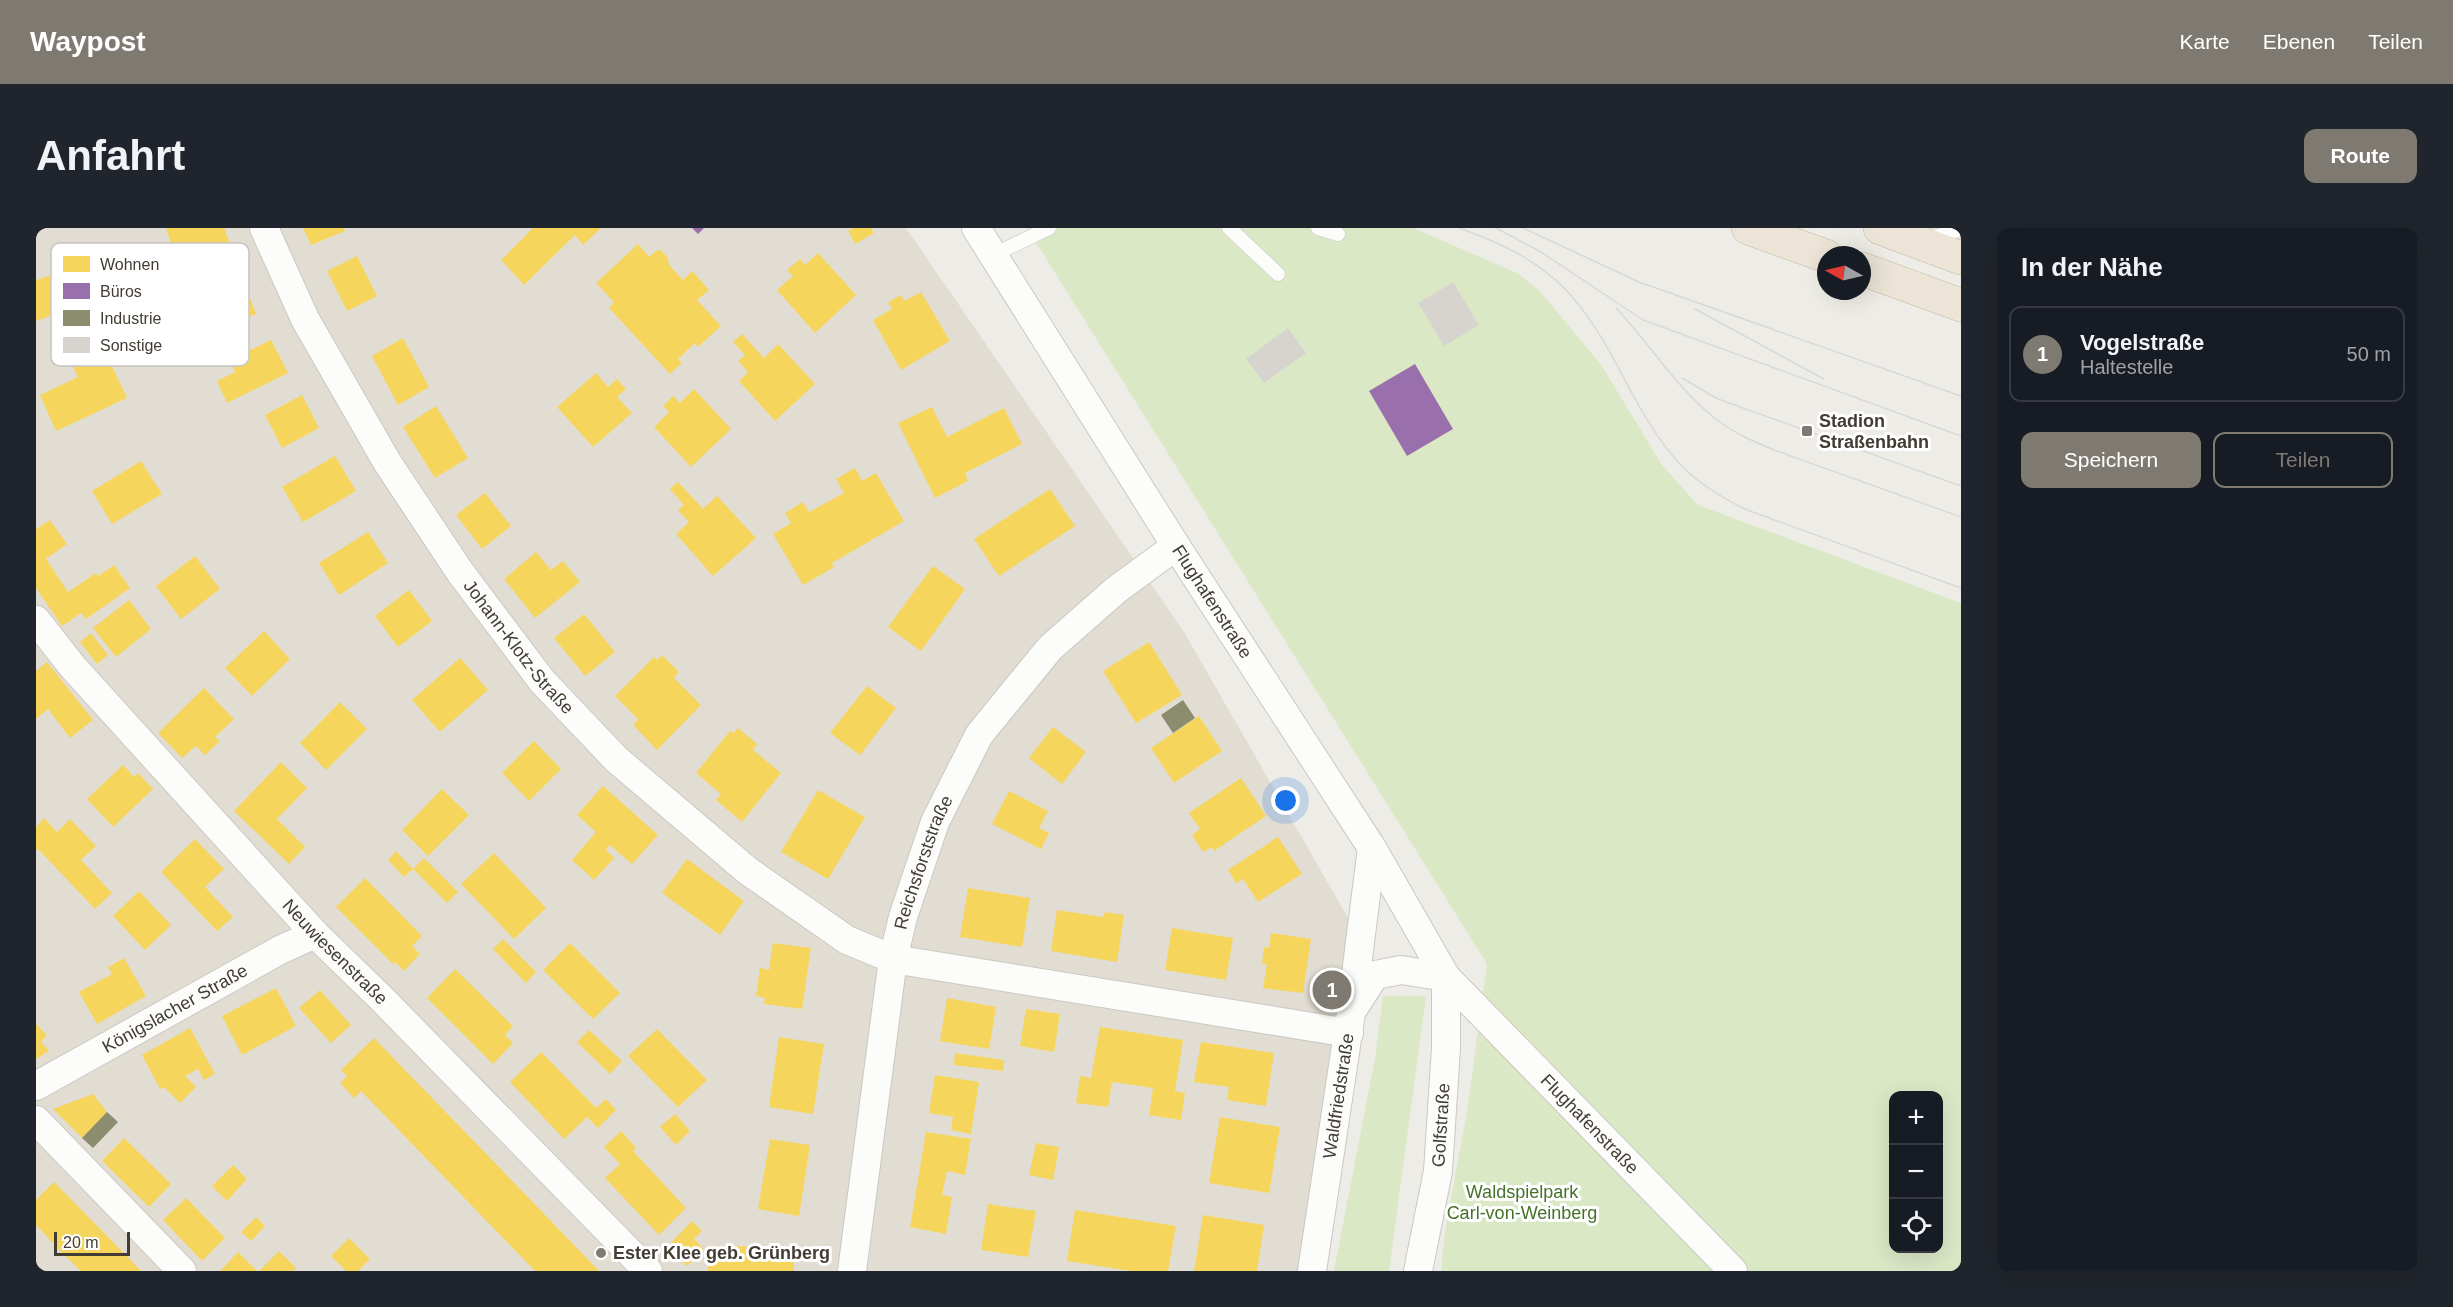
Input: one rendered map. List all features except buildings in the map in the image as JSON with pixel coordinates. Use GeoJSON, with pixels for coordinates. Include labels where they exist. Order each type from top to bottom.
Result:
{"type":"FeatureCollection","features":[{"type":"Feature","properties":{"kind":"highway"},"geometry":{"type":"LineString","coordinates":[[1748,228],[1817,253]]}},
{"type":"Feature","properties":{"kind":"highway"},"geometry":{"type":"LineString","coordinates":[[1880,228],[1961,258]]}},
{"type":"Feature","properties":{"kind":"highway"},"geometry":{"type":"LineString","coordinates":[[1871,272],[1961,304]]}},
{"type":"Feature","properties":{"kind":"street","name":"Johann-Klotz-Straße"},"geometry":{"type":"LineString","coordinates":[[264,228],[305,319],[387,462],[460,572],[542,681],[616,759],[748,871],[847,940],[893,959],[1350,1023]]}},
{"type":"Feature","properties":{"kind":"street","name":"Flughafenstraße"},"geometry":{"type":"LineString","coordinates":[[976,228],[1176,546],[1372,848],[1446,977],[1733,1271]]}},
{"type":"Feature","properties":{"kind":"street","name":"Reichsforststraße"},"geometry":{"type":"LineString","coordinates":[[852,1271],[893,959],[903,917],[935,822],[979,735],[1050,648],[1116,590],[1176,546]]}},
{"type":"Feature","properties":{"kind":"street","name":"Neuwiesenstraße"},"geometry":{"type":"LineString","coordinates":[[36,620],[72,666],[315,934],[381,998],[648,1271]]}},
{"type":"Feature","properties":{"kind":"street","name":"Waldfriedstraße"},"geometry":{"type":"LineString","coordinates":[[1312,1271],[1350,1023],[1372,848]]}},
{"type":"Feature","properties":{"kind":"street","name":"Königslacher Straße"},"geometry":{"type":"LineString","coordinates":[[36,1086],[274,953],[315,934]]}},
{"type":"Feature","properties":{"kind":"street"},"geometry":{"type":"LineString","coordinates":[[1350,1023],[1375,975],[1401,970],[1446,977]]}},
{"type":"Feature","properties":{"kind":"street","name":"Golfstraße"},"geometry":{"type":"LineString","coordinates":[[1418,1271],[1438,1171],[1446,1048],[1446,977]]}},
{"type":"Feature","properties":{"kind":"street"},"geometry":{"type":"LineString","coordinates":[[36,1120],[182,1271]]}},
{"type":"Feature","properties":{"kind":"lane"},"geometry":{"type":"LineString","coordinates":[[993,255],[1049,228]]}},
{"type":"Feature","properties":{"kind":"lane"},"geometry":{"type":"LineString","coordinates":[[1229,228],[1278,274]]}},
{"type":"Feature","properties":{"kind":"lane"},"geometry":{"type":"LineString","coordinates":[[1318,228],[1338,234]]}},
{"type":"Feature","properties":{"kind":"lane"},"geometry":{"type":"LineString","coordinates":[[1920,242],[1961,229]]}},
{"type":"Feature","properties":{"kind":"shaded area"},"geometry":{"type":"Polygon","coordinates":[[[36,228],[906,228],[1184,632],[1360,939],[1312,1271],[36,1271],[36,228]]]}},
{"type":"Feature","properties":{"kind":"green space","name":"Waldspielpark Carl-von-Weinberg"},"geometry":{"type":"Polygon","coordinates":[[[1027,228],[1413,228],[1517,273],[1540,291],[1602,366],[1662,465],[1698,505],[1961,603],[1961,1271],[1441,1271],[1445,1232],[1467,1112],[1487,964],[1027,228]]]}},
{"type":"Feature","properties":{"kind":"green space"},"geometry":{"type":"Polygon","coordinates":[[[1383,996],[1426,996],[1389,1271],[1334,1271],[1375,1058],[1383,996]]]}},
{"type":"Feature","properties":{"kind":"tram line"},"geometry":{"type":"LineString","coordinates":[[1459,228],[1488,239],[1529,260],[1565,289],[1597,330],[1663,444],[1680,464],[1703,484],[1747,510],[1961,588]]}},
{"type":"Feature","properties":{"kind":"tram line"},"geometry":{"type":"LineString","coordinates":[[1496,228],[1541,252],[1643,320],[1961,436]]}},
{"type":"Feature","properties":{"kind":"tram line"},"geometry":{"type":"LineString","coordinates":[[1523,228],[1639,282],[1961,396]]}},
{"type":"Feature","properties":{"kind":"tram line"},"geometry":{"type":"LineString","coordinates":[[1616,308],[1691,397],[1733,430],[1774,450],[1961,517]]}},
{"type":"Feature","properties":{"kind":"tram line"},"geometry":{"type":"LineString","coordinates":[[1695,309],[1824,379]]}},
{"type":"Feature","properties":{"kind":"tram line"},"geometry":{"type":"LineString","coordinates":[[1682,378],[1718,399],[1961,486]]}},
{"type":"Feature","properties":{"kind":"place","name":"Stadion Straßenbahn"},"geometry":{"type":"Point","coordinates":[1807,431]}},
{"type":"Feature","properties":{"kind":"place","name":"Vogelstraße"},"geometry":{"type":"Point","coordinates":[1332,990]}},
{"type":"Feature","properties":{"kind":"place","name":"Ester Klee geb. Grünberg"},"geometry":{"type":"Point","coordinates":[601,1253]}}]}
